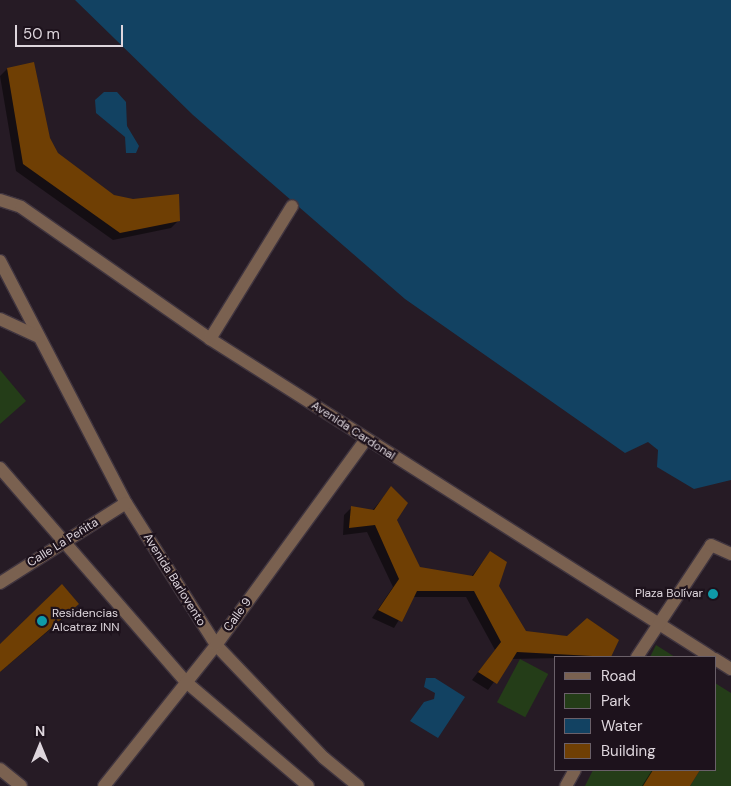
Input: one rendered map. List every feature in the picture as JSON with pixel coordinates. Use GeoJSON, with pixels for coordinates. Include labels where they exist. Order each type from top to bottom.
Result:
{"type":"FeatureCollection","features":[{"type":"Feature","properties":{"kind":"street","name":"Avenida Cardonal"},"geometry":{"type":"LineString","coordinates":[[0,200],[21,207],[210,339],[709,656]]}},
{"type":"Feature","properties":{"kind":"street"},"geometry":{"type":"LineString","coordinates":[[210,339],[292,206]]}},
{"type":"Feature","properties":{"kind":"street","name":"Avenida Barlovento"},"geometry":{"type":"LineString","coordinates":[[0,261],[126,503],[216,645],[324,758],[358,786]]}},
{"type":"Feature","properties":{"kind":"street"},"geometry":{"type":"LineString","coordinates":[[0,319],[40,337]]}},
{"type":"Feature","properties":{"kind":"street","name":"Calle 9"},"geometry":{"type":"LineString","coordinates":[[104,786],[216,645],[366,439]]}},
{"type":"Feature","properties":{"kind":"street"},"geometry":{"type":"LineString","coordinates":[[0,468],[66,540],[186,682],[308,786]]}},
{"type":"Feature","properties":{"kind":"street","name":"Calle La Peñita"},"geometry":{"type":"LineString","coordinates":[[0,583],[126,503]]}},
{"type":"Feature","properties":{"kind":"street"},"geometry":{"type":"LineString","coordinates":[[637,656],[655,623],[711,545],[731,554]]}},
{"type":"Feature","properties":{"kind":"street"},"geometry":{"type":"LineString","coordinates":[[716,660],[731,669]]}},
{"type":"Feature","properties":{"kind":"street"},"geometry":{"type":"LineString","coordinates":[[0,769],[21,786]]}},
{"type":"Feature","properties":{"kind":"street"},"geometry":{"type":"LineString","coordinates":[[566,786],[574,771]]}},
{"type":"Feature","properties":{"kind":"green space"},"geometry":{"type":"Polygon","coordinates":[[[0,370],[26,401],[0,424],[0,370]]]}},
{"type":"Feature","properties":{"kind":"green space"},"geometry":{"type":"Polygon","coordinates":[[[656,645],[673,656],[650,656],[656,645]]]}},
{"type":"Feature","properties":{"kind":"green space"},"geometry":{"type":"Polygon","coordinates":[[[520,659],[548,674],[525,717],[497,702],[520,659]]]}},
{"type":"Feature","properties":{"kind":"green space"},"geometry":{"type":"Polygon","coordinates":[[[716,684],[731,693],[731,786],[690,786],[699,771],[716,771],[716,684]]]}},
{"type":"Feature","properties":{"kind":"green space"},"geometry":{"type":"Polygon","coordinates":[[[592,771],[652,771],[643,786],[585,786],[592,771]]]}},
{"type":"Feature","properties":{"kind":"water"},"geometry":{"type":"Polygon","coordinates":[[[75,0],[731,0],[731,480],[694,489],[657,467],[658,450],[648,442],[625,453],[405,299],[193,115],[75,0]]]}},
{"type":"Feature","properties":{"kind":"water"},"geometry":{"type":"Polygon","coordinates":[[[104,92],[117,92],[126,102],[127,126],[139,146],[136,153],[126,153],[125,137],[96,113],[95,100],[104,92]]]}},
{"type":"Feature","properties":{"kind":"water"},"geometry":{"type":"Polygon","coordinates":[[[426,678],[435,678],[465,697],[438,738],[410,721],[424,702],[434,699],[435,693],[424,687],[426,678]]]}},
{"type":"Feature","properties":{"kind":"building"},"geometry":{"type":"Polygon","coordinates":[[[34,62],[50,138],[58,153],[114,195],[133,199],[179,194],[180,221],[120,233],[23,164],[7,68],[34,62]]]}},
{"type":"Feature","properties":{"kind":"building"},"geometry":{"type":"Polygon","coordinates":[[[391,486],[408,503],[397,520],[420,567],[473,576],[490,551],[507,562],[499,586],[526,631],[567,636],[587,618],[619,640],[611,656],[517,652],[497,684],[478,672],[501,642],[474,591],[417,591],[402,622],[378,610],[399,579],[375,525],[349,528],[351,506],[374,510],[391,486]]]}},
{"type":"Feature","properties":{"kind":"building","name":"Residencias Alcatraz INN"},"geometry":{"type":"Polygon","coordinates":[[[62,584],[79,604],[0,672],[0,644],[62,584]]]}},
{"type":"Feature","properties":{"kind":"building"},"geometry":{"type":"Polygon","coordinates":[[[652,771],[699,771],[690,786],[643,786],[652,771]]]}},
{"type":"Feature","properties":{"kind":"place","name":"Plaza Bolívar"},"geometry":{"type":"Point","coordinates":[713,594]}},
{"type":"Feature","properties":{"kind":"place","name":"Residencias Alcatraz INN"},"geometry":{"type":"Point","coordinates":[42,621]}}]}
